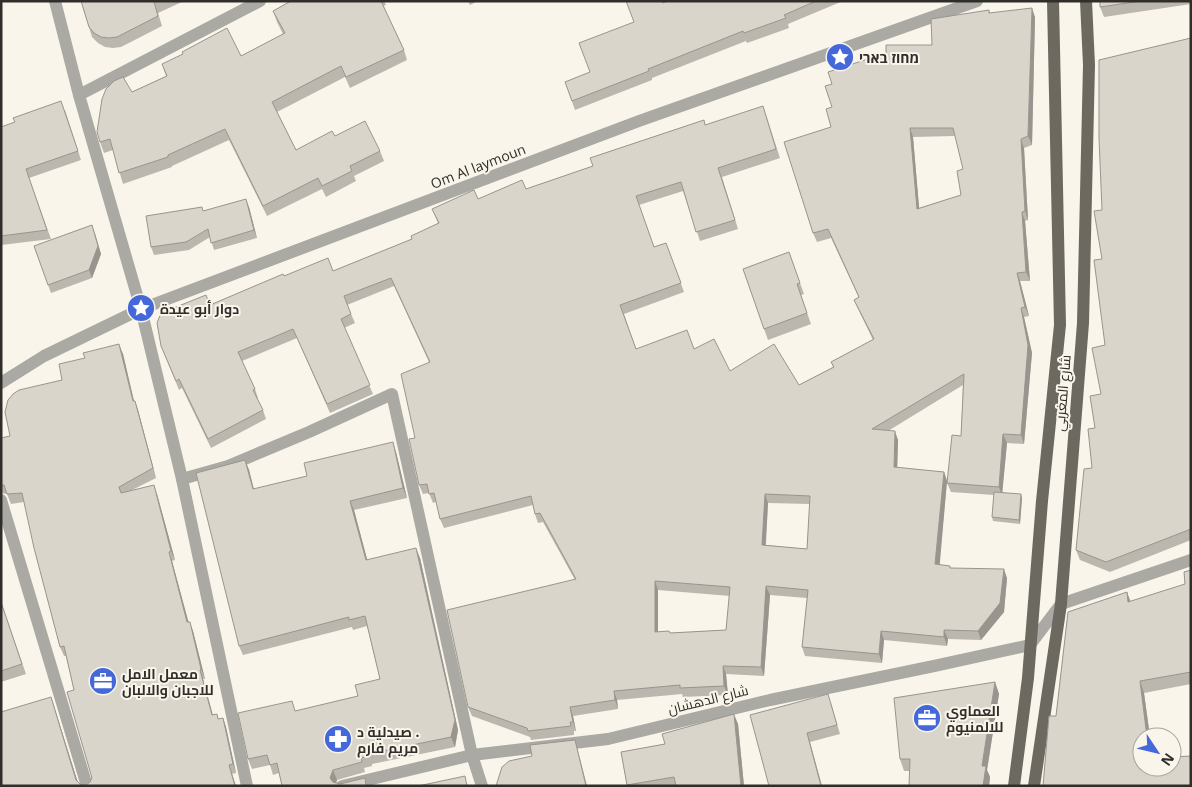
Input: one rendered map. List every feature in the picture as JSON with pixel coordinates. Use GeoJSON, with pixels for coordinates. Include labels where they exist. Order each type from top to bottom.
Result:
{"type":"FeatureCollection","features":[{"type":"Feature","properties":{"kind":"main road","name":"شارع المغربي"},"geometry":{"type":"LineString","coordinates":[[1014,786],[1028,678],[1042,501],[1060,325],[1053,1]]}},
{"type":"Feature","properties":{"kind":"main road","name":"شارع المغربي"},"geometry":{"type":"LineString","coordinates":[[1034,786],[1061,604],[1083,324],[1094,64],[1086,1]]}},
{"type":"Feature","properties":{"kind":"street"},"geometry":{"type":"LineString","coordinates":[[55,1],[79,95],[141,309],[182,479],[248,786]]}},
{"type":"Feature","properties":{"kind":"street"},"geometry":{"type":"LineString","coordinates":[[79,95],[260,1]]}},
{"type":"Feature","properties":{"kind":"street","name":"Om Al laymoun"},"geometry":{"type":"LineString","coordinates":[[1,383],[44,356],[141,309],[639,121],[977,1]]}},
{"type":"Feature","properties":{"kind":"street"},"geometry":{"type":"LineString","coordinates":[[182,479],[228,466],[392,394],[472,755],[482,786]]}},
{"type":"Feature","properties":{"kind":"street"},"geometry":{"type":"LineString","coordinates":[[1,500],[87,786]]}},
{"type":"Feature","properties":{"kind":"street"},"geometry":{"type":"LineString","coordinates":[[1030,644],[1061,604],[1191,560]]}},
{"type":"Feature","properties":{"kind":"street","name":"شارع الدهشان"},"geometry":{"type":"LineString","coordinates":[[342,786],[472,755],[608,739],[770,700],[1030,644]]}},
{"type":"Feature","properties":{"kind":"building"},"geometry":{"type":"Polygon","coordinates":[[[81,1],[156,1],[154,2],[158,16],[117,37],[101,37],[89,27],[81,1]]]}},
{"type":"Feature","properties":{"kind":"building"},"geometry":{"type":"Polygon","coordinates":[[[291,1],[381,1],[404,50],[346,77],[341,66],[272,102],[296,150],[332,131],[335,136],[365,121],[380,151],[350,166],[352,171],[322,186],[318,178],[263,206],[225,129],[168,155],[168,157],[119,173],[110,139],[100,142],[97,132],[102,99],[106,89],[114,81],[123,77],[132,92],[167,76],[162,64],[227,28],[241,56],[285,33],[273,11],[291,1]]]}},
{"type":"Feature","properties":{"kind":"building"},"geometry":{"type":"Polygon","coordinates":[[[626,1],[662,1],[663,3],[667,1],[816,1],[784,15],[786,18],[744,33],[743,31],[572,101],[565,82],[590,72],[579,43],[634,22],[626,1]]]}},
{"type":"Feature","properties":{"kind":"building"},"geometry":{"type":"Polygon","coordinates":[[[1100,1],[1141,1],[1100,7],[1100,1]]]}},
{"type":"Feature","properties":{"kind":"building"},"geometry":{"type":"Polygon","coordinates":[[[1032,8],[1028,136],[1021,139],[1025,211],[1022,212],[1026,272],[1017,273],[1025,307],[1021,308],[1028,345],[1021,435],[1003,434],[999,487],[947,483],[952,435],[961,436],[964,374],[872,429],[895,431],[894,467],[944,472],[935,564],[950,566],[950,568],[1004,569],[1000,603],[978,631],[944,630],[944,637],[881,631],[879,654],[802,647],[808,590],[766,586],[761,667],[723,666],[724,686],[680,688],[680,685],[614,691],[615,700],[570,707],[573,722],[570,722],[571,726],[528,731],[527,728],[468,707],[447,610],[576,579],[540,513],[535,514],[531,496],[440,519],[434,493],[429,494],[427,484],[419,485],[409,439],[415,438],[401,374],[430,362],[391,278],[344,296],[351,314],[341,319],[370,385],[327,404],[293,329],[238,352],[263,410],[208,439],[179,379],[176,381],[161,346],[157,323],[161,313],[206,295],[210,305],[283,274],[284,276],[328,258],[333,271],[412,239],[411,236],[439,223],[432,209],[474,190],[478,199],[522,180],[526,189],[593,166],[590,158],[704,120],[705,125],[763,106],[776,149],[718,168],[735,220],[696,232],[681,182],[636,196],[654,247],[666,243],[681,283],[620,305],[636,349],[687,330],[694,349],[714,339],[730,371],[774,344],[799,385],[834,367],[831,362],[874,339],[854,300],[859,297],[828,229],[813,233],[784,142],[831,127],[826,109],[832,107],[825,86],[832,84],[828,72],[886,53],[886,45],[932,45],[931,19],[989,10],[989,13],[1032,8]],[[910,128],[917,209],[961,195],[957,171],[963,169],[953,128],[910,128]],[[765,494],[762,545],[807,549],[810,496],[765,494]],[[655,581],[655,632],[726,630],[730,587],[655,581]]]}},
{"type":"Feature","properties":{"kind":"building"},"geometry":{"type":"Polygon","coordinates":[[[1191,38],[1191,529],[1106,562],[1076,550],[1084,469],[1092,468],[1088,429],[1095,428],[1090,396],[1101,394],[1092,348],[1105,345],[1094,260],[1102,259],[1094,211],[1102,210],[1099,138],[1099,60],[1191,38]]]}},
{"type":"Feature","properties":{"kind":"building"},"geometry":{"type":"Polygon","coordinates":[[[61,101],[78,151],[26,169],[47,230],[1,236],[1,127],[15,122],[13,118],[61,101]]]}},
{"type":"Feature","properties":{"kind":"building"},"geometry":{"type":"Polygon","coordinates":[[[246,199],[254,230],[211,243],[208,229],[186,242],[151,247],[146,216],[202,207],[203,211],[246,199]]]}},
{"type":"Feature","properties":{"kind":"building"},"geometry":{"type":"Polygon","coordinates":[[[92,225],[98,246],[89,270],[48,285],[34,246],[92,225]]]}},
{"type":"Feature","properties":{"kind":"building"},"geometry":{"type":"Polygon","coordinates":[[[789,252],[800,283],[797,284],[807,313],[764,329],[743,269],[789,252]]]}},
{"type":"Feature","properties":{"kind":"building"},"geometry":{"type":"Polygon","coordinates":[[[119,344],[133,401],[135,401],[153,468],[119,487],[121,493],[154,485],[171,551],[169,552],[187,622],[190,622],[212,715],[217,714],[218,719],[223,718],[233,764],[229,765],[235,786],[1,786],[1,712],[51,697],[76,780],[81,785],[86,785],[92,778],[67,692],[74,690],[64,646],[60,647],[34,548],[22,493],[7,494],[4,485],[1,485],[1,438],[10,436],[5,412],[8,400],[19,390],[62,380],[59,364],[85,358],[83,353],[119,344]]]}},
{"type":"Feature","properties":{"kind":"building"},"geometry":{"type":"Polygon","coordinates":[[[393,442],[403,488],[350,501],[366,560],[416,548],[455,720],[451,737],[368,754],[369,756],[361,758],[362,762],[333,770],[330,778],[333,782],[340,784],[365,778],[366,786],[282,786],[277,763],[270,765],[267,755],[248,759],[238,713],[292,701],[295,711],[358,696],[355,685],[380,679],[365,616],[349,620],[349,617],[239,646],[196,473],[245,460],[253,489],[307,476],[304,463],[393,442]]]}},
{"type":"Feature","properties":{"kind":"building"},"geometry":{"type":"Polygon","coordinates":[[[994,492],[1021,494],[1019,520],[992,517],[994,492]]]}},
{"type":"Feature","properties":{"kind":"building"},"geometry":{"type":"Polygon","coordinates":[[[1191,570],[1191,672],[1140,681],[1146,727],[1132,727],[1132,777],[1182,777],[1182,756],[1191,756],[1191,786],[1043,786],[1049,716],[1056,716],[1068,612],[1127,592],[1128,602],[1185,584],[1184,572],[1191,570]]]}},
{"type":"Feature","properties":{"kind":"building"},"geometry":{"type":"Polygon","coordinates":[[[1,602],[22,664],[1,671],[1,602]]]}},
{"type":"Feature","properties":{"kind":"building"},"geometry":{"type":"Polygon","coordinates":[[[995,682],[982,766],[986,766],[983,786],[909,786],[910,759],[900,759],[894,698],[995,682]]]}},
{"type":"Feature","properties":{"kind":"building"},"geometry":{"type":"Polygon","coordinates":[[[828,694],[837,725],[807,733],[821,786],[769,786],[750,715],[828,694]]]}},
{"type":"Feature","properties":{"kind":"building"},"geometry":{"type":"Polygon","coordinates":[[[734,714],[741,786],[676,786],[674,777],[627,785],[621,752],[665,744],[662,734],[734,714]]]}},
{"type":"Feature","properties":{"kind":"building"},"geometry":{"type":"Polygon","coordinates":[[[575,740],[586,786],[496,786],[502,767],[509,761],[532,756],[530,745],[575,740]]]}},
{"type":"Feature","properties":{"kind":"building"},"geometry":{"type":"Polygon","coordinates":[[[465,776],[467,786],[418,786],[465,776]]]}},
{"type":"Feature","properties":{"kind":"place","name":"מחוז בארי"},"geometry":{"type":"Point","coordinates":[840,57]}},
{"type":"Feature","properties":{"kind":"place","name":"دوار أبو عيدة"},"geometry":{"type":"Point","coordinates":[141,308]}},
{"type":"Feature","properties":{"kind":"place","name":"معمل الامل للاجبان والالبان"},"geometry":{"type":"Point","coordinates":[103,681]}},
{"type":"Feature","properties":{"kind":"place","name":"العماوي للالمنيوم"},"geometry":{"type":"Point","coordinates":[927,718]}},
{"type":"Feature","properties":{"kind":"place","name":"صيدلية د . مريم فارم"},"geometry":{"type":"Point","coordinates":[338,739]}}]}
